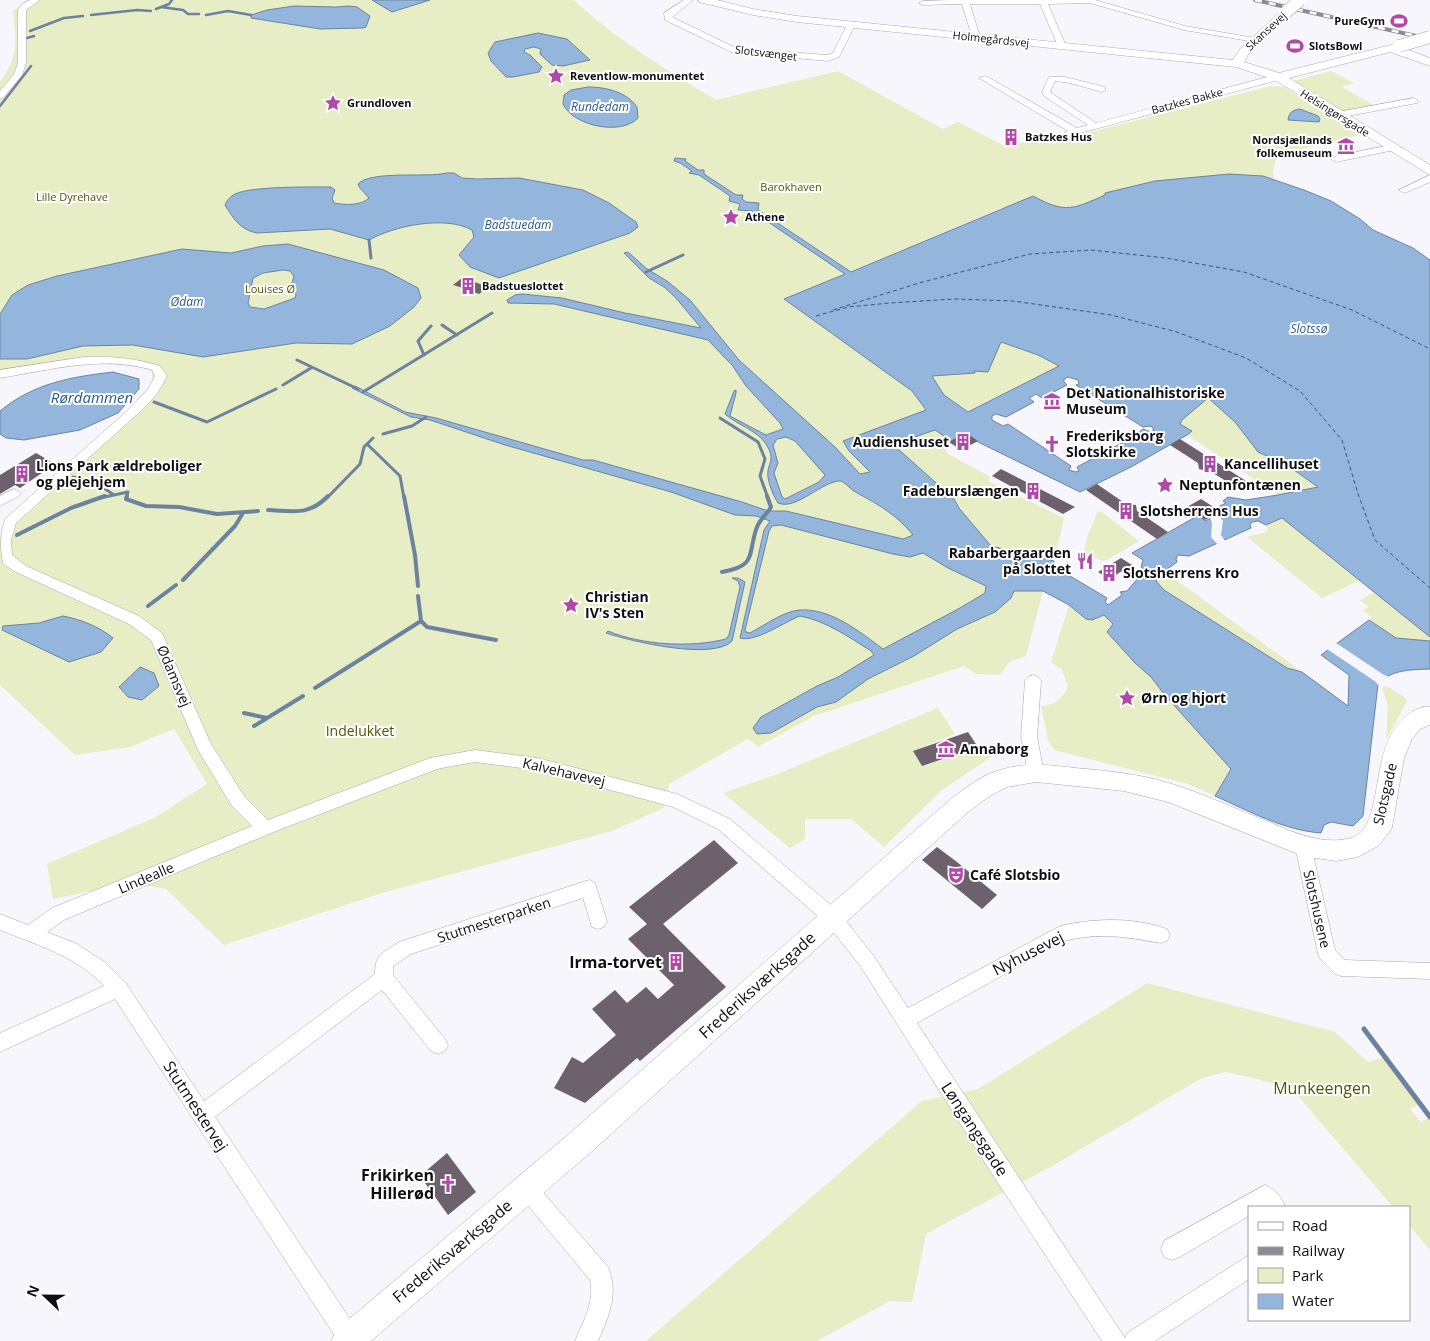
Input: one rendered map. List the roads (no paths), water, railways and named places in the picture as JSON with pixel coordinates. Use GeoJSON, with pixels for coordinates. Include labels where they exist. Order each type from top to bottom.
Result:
{"type":"FeatureCollection","features":[{"type":"Feature","properties":{"kind":"street"},"geometry":{"type":"LineString","coordinates":[[0,96],[18,75],[22,63],[22,10],[25,6],[36,0]]}},
{"type":"Feature","properties":{"kind":"street","name":"Slotsvænget"},"geometry":{"type":"LineString","coordinates":[[689,0],[668,14],[668,18],[734,50],[818,59],[832,57],[836,55],[851,24]]}},
{"type":"Feature","properties":{"kind":"street","name":"Holmegårdsvej"},"geometry":{"type":"LineString","coordinates":[[703,0],[772,16],[1237,64],[1279,77]]}},
{"type":"Feature","properties":{"kind":"street","name":"Skansevej"},"geometry":{"type":"LineString","coordinates":[[1237,64],[1244,51],[1300,0]]}},
{"type":"Feature","properties":{"kind":"street"},"geometry":{"type":"LineString","coordinates":[[923,3],[1090,1],[1184,28],[1255,40]]}},
{"type":"Feature","properties":{"kind":"street"},"geometry":{"type":"LineString","coordinates":[[965,2],[976,37]]}},
{"type":"Feature","properties":{"kind":"street"},"geometry":{"type":"LineString","coordinates":[[1043,2],[1062,46]]}},
{"type":"Feature","properties":{"kind":"street"},"geometry":{"type":"LineString","coordinates":[[1279,77],[1430,38]]}},
{"type":"Feature","properties":{"kind":"street"},"geometry":{"type":"LineString","coordinates":[[1395,47],[1430,62]]}},
{"type":"Feature","properties":{"kind":"street","name":"Helsingørsgade"},"geometry":{"type":"LineString","coordinates":[[1279,77],[1391,148],[1427,167]]}},
{"type":"Feature","properties":{"kind":"street","name":"Batzkes Bakke"},"geometry":{"type":"LineString","coordinates":[[983,78],[1072,132],[1279,77]]}},
{"type":"Feature","properties":{"kind":"street"},"geometry":{"type":"LineString","coordinates":[[1095,126],[1048,96],[1046,92],[1052,79],[1060,78],[1074,80],[1102,89]]}},
{"type":"Feature","properties":{"kind":"street"},"geometry":{"type":"LineString","coordinates":[[1338,115],[1414,101]]}},
{"type":"Feature","properties":{"kind":"street","name":"Helsingørsgade"},"geometry":{"type":"LineString","coordinates":[[1336,159],[1391,148]]}},
{"type":"Feature","properties":{"kind":"street"},"geometry":{"type":"LineString","coordinates":[[1404,190],[1430,178]]}},
{"type":"Feature","properties":{"kind":"street","name":"Ødamsvej"},"geometry":{"type":"LineString","coordinates":[[0,374],[92,361],[114,361],[134,362],[156,368],[161,376],[158,385],[151,394],[108,437],[21,510],[1,532],[4,550],[8,559],[21,569],[134,620],[157,637],[204,746],[238,800],[265,828]]}},
{"type":"Feature","properties":{"kind":"street"},"geometry":{"type":"LineString","coordinates":[[0,502],[14,493]]}},
{"type":"Feature","properties":{"kind":"street"},"geometry":{"type":"LineString","coordinates":[[1033,681],[1030,737],[1036,773]]}},
{"type":"Feature","properties":{"kind":"street","name":"Slotsgade"},"geometry":{"type":"LineString","coordinates":[[1218,811],[1303,846],[1336,851],[1358,846],[1370,839],[1380,827],[1393,758],[1402,735],[1412,723],[1427,716]]}},
{"type":"Feature","properties":{"kind":"street","name":"Kalvehavevej"},"geometry":{"type":"LineString","coordinates":[[265,828],[436,763],[475,756],[537,764],[677,801],[702,812],[724,824],[834,918]]}},
{"type":"Feature","properties":{"kind":"street","name":"Frederiksværksgade"},"geometry":{"type":"LineString","coordinates":[[349,1340],[450,1251],[527,1188],[960,805],[982,789],[1003,778],[1036,773],[1124,782],[1171,793],[1218,811]]}},
{"type":"Feature","properties":{"kind":"street","name":"Lindealle"},"geometry":{"type":"LineString","coordinates":[[30,934],[58,914],[265,828]]}},
{"type":"Feature","properties":{"kind":"street","name":"Slotshusene"},"geometry":{"type":"LineString","coordinates":[[1303,846],[1327,954],[1341,968],[1430,971]]}},
{"type":"Feature","properties":{"kind":"street","name":"Stutmesterparken"},"geometry":{"type":"LineString","coordinates":[[384,978],[384,962],[405,948],[589,888],[598,921]]}},
{"type":"Feature","properties":{"kind":"street","name":"Løngangsgade"},"geometry":{"type":"LineString","coordinates":[[834,918],[867,961],[1003,1173],[1115,1341]]}},
{"type":"Feature","properties":{"kind":"street","name":"Stutmestervej"},"geometry":{"type":"LineString","coordinates":[[0,922],[71,950],[100,969],[118,988],[349,1340]]}},
{"type":"Feature","properties":{"kind":"street","name":"Nyhusevej"},"geometry":{"type":"LineString","coordinates":[[905,1020],[1060,934],[1086,928],[1112,927],[1161,935]]}},
{"type":"Feature","properties":{"kind":"street"},"geometry":{"type":"LineString","coordinates":[[202,1115],[384,978],[438,1045]]}},
{"type":"Feature","properties":{"kind":"street"},"geometry":{"type":"LineString","coordinates":[[0,1043],[118,988]]}},
{"type":"Feature","properties":{"kind":"street"},"geometry":{"type":"LineString","coordinates":[[527,1188],[600,1275],[604,1288],[604,1301],[586,1341]]}},
{"type":"Feature","properties":{"kind":"street"},"geometry":{"type":"LineString","coordinates":[[1172,1249],[1265,1195],[1274,1206]]}},
{"type":"Feature","properties":{"kind":"street"},"geometry":{"type":"LineString","coordinates":[[1135,1341],[1248,1267]]}},
{"type":"Feature","properties":{"kind":"water"},"geometry":{"type":"Polygon","coordinates":[[[372,0],[430,0],[392,12],[372,0]]]}},
{"type":"Feature","properties":{"kind":"water"},"geometry":{"type":"Polygon","coordinates":[[[294,6],[357,7],[370,16],[366,27],[363,28],[320,29],[251,18],[251,15],[267,10],[294,6]]]}},
{"type":"Feature","properties":{"kind":"water"},"geometry":{"type":"Polygon","coordinates":[[[538,33],[567,39],[590,60],[563,66],[552,65],[540,54],[541,49],[534,47],[525,49],[524,52],[530,55],[542,67],[539,72],[513,77],[506,77],[491,61],[488,53],[495,42],[538,33]]]}},
{"type":"Feature","properties":{"kind":"water","name":"Rundedam"},"geometry":{"type":"Polygon","coordinates":[[[588,87],[609,89],[622,94],[637,107],[638,118],[621,126],[609,127],[587,123],[577,118],[568,112],[563,104],[564,95],[571,90],[588,87]]]}},
{"type":"Feature","properties":{"kind":"water"},"geometry":{"type":"Polygon","coordinates":[[[1300,109],[1318,116],[1319,122],[1288,120],[1292,112],[1300,109]]]}},
{"type":"Feature","properties":{"kind":"water","name":"Slotssø"},"geometry":{"type":"Polygon","coordinates":[[[675,158],[686,159],[685,161],[698,170],[704,170],[704,174],[736,195],[743,195],[742,199],[746,202],[759,203],[758,210],[851,272],[1033,196],[1044,202],[1069,207],[1085,204],[1105,195],[1105,193],[1155,181],[1229,174],[1263,176],[1331,201],[1360,219],[1373,230],[1413,248],[1430,260],[1430,637],[1282,518],[1266,525],[1258,521],[1252,522],[1251,528],[1189,556],[1178,555],[1177,562],[1158,576],[1156,581],[1164,590],[1287,668],[1302,672],[1348,706],[1349,675],[1321,655],[1369,620],[1396,638],[1430,641],[1430,669],[1409,670],[1389,675],[1378,684],[1363,816],[1353,826],[1331,822],[1324,825],[1321,833],[1280,824],[1215,796],[1231,769],[1151,677],[1135,663],[1107,632],[1113,624],[1104,615],[1092,620],[1086,619],[1069,605],[1043,591],[1014,591],[1011,598],[995,612],[957,629],[914,656],[868,679],[836,702],[817,707],[771,733],[757,734],[753,728],[761,717],[817,686],[838,677],[874,655],[871,651],[837,630],[810,618],[800,616],[762,635],[746,639],[740,638],[764,530],[770,521],[756,516],[735,515],[671,492],[505,445],[430,420],[411,417],[352,388],[355,386],[405,412],[436,418],[583,460],[593,460],[768,511],[786,511],[903,539],[913,535],[887,511],[855,492],[841,481],[826,485],[793,503],[778,503],[769,480],[768,473],[771,454],[766,444],[752,431],[725,414],[734,391],[736,390],[736,393],[730,416],[766,435],[783,429],[780,423],[746,386],[732,365],[708,340],[554,304],[508,303],[507,300],[515,295],[522,294],[562,298],[701,328],[675,297],[664,287],[649,278],[624,253],[628,252],[647,269],[667,281],[690,300],[739,360],[835,447],[860,474],[870,472],[849,451],[843,441],[926,410],[912,391],[784,299],[845,274],[752,211],[738,210],[740,204],[729,201],[730,196],[699,175],[689,173],[692,171],[674,161],[675,158]],[[1001,342],[988,372],[974,371],[975,373],[932,376],[944,395],[968,412],[1059,366],[1038,355],[1001,342]],[[1068,377],[1064,379],[1067,385],[1042,398],[1036,394],[1029,398],[1034,402],[1006,417],[996,414],[992,416],[992,420],[1003,426],[1008,424],[1071,466],[1069,470],[1076,472],[1079,471],[1077,467],[1133,437],[1143,429],[1151,432],[1154,430],[1151,426],[1143,427],[1076,385],[1079,384],[1078,380],[1068,377]],[[1208,398],[1182,420],[1180,424],[1192,431],[1131,467],[1080,492],[978,442],[966,433],[951,441],[935,430],[900,442],[897,448],[954,499],[959,508],[991,546],[1054,561],[1053,571],[1064,576],[1065,573],[1107,598],[1105,602],[1108,605],[1122,595],[1120,592],[1127,591],[1145,570],[1141,567],[1143,560],[1132,553],[1199,515],[1205,521],[1221,513],[1223,510],[1218,507],[1226,503],[1223,501],[1228,497],[1246,500],[1318,487],[1287,465],[1258,452],[1235,422],[1208,398]],[[786,437],[777,439],[773,445],[778,463],[774,473],[782,497],[785,499],[819,482],[825,475],[795,441],[786,437]],[[781,525],[772,526],[769,531],[746,632],[750,633],[794,611],[812,610],[844,622],[883,649],[985,593],[986,586],[948,568],[923,553],[910,557],[893,554],[781,525]]]}},
{"type":"Feature","properties":{"kind":"water","name":"Badstuedam"},"geometry":{"type":"Polygon","coordinates":[[[454,173],[462,178],[519,178],[583,190],[609,203],[636,222],[638,227],[630,233],[499,278],[470,267],[459,255],[474,237],[472,230],[461,226],[448,223],[420,224],[392,230],[369,240],[330,229],[257,233],[246,229],[234,219],[225,205],[232,196],[243,191],[296,187],[331,187],[335,190],[332,198],[334,203],[357,204],[369,198],[358,184],[365,180],[375,177],[454,173]]]}},
{"type":"Feature","properties":{"kind":"water","name":"Ødam"},"geometry":{"type":"Polygon","coordinates":[[[288,244],[384,270],[418,288],[421,298],[414,307],[390,326],[352,344],[296,343],[203,357],[133,345],[83,346],[27,359],[0,359],[0,314],[12,295],[28,285],[57,276],[182,249],[231,253],[263,246],[288,244]],[[283,270],[263,273],[253,278],[248,303],[250,307],[264,309],[295,298],[296,295],[291,286],[294,276],[290,271],[283,270]]]}},
{"type":"Feature","properties":{"kind":"water","name":"Rørdammen"},"geometry":{"type":"Polygon","coordinates":[[[113,372],[139,379],[139,389],[118,413],[80,430],[24,440],[6,438],[0,434],[0,411],[13,401],[54,383],[82,376],[113,372]]]}},
{"type":"Feature","properties":{"kind":"water"},"geometry":{"type":"Polygon","coordinates":[[[732,578],[738,578],[745,582],[732,641],[722,647],[690,649],[671,647],[606,633],[608,631],[621,636],[666,644],[697,644],[726,639],[729,635],[740,587],[738,581],[732,578]]]}},
{"type":"Feature","properties":{"kind":"water"},"geometry":{"type":"Polygon","coordinates":[[[63,616],[90,624],[113,638],[101,652],[69,662],[2,630],[3,626],[39,623],[63,616]]]}},
{"type":"Feature","properties":{"kind":"water"},"geometry":{"type":"Polygon","coordinates":[[[140,667],[154,673],[159,686],[142,700],[128,697],[119,687],[140,667]]]}},
{"type":"Feature","properties":{"kind":"waterway"},"geometry":{"type":"LineString","coordinates":[[161,7],[169,4],[172,0]]}},
{"type":"Feature","properties":{"kind":"waterway"},"geometry":{"type":"LineString","coordinates":[[156,9],[161,7]]}},
{"type":"Feature","properties":{"kind":"waterway"},"geometry":{"type":"LineString","coordinates":[[161,7],[183,10],[188,14],[199,14]]}},
{"type":"Feature","properties":{"kind":"waterway"},"geometry":{"type":"LineString","coordinates":[[91,15],[137,10],[151,11]]}},
{"type":"Feature","properties":{"kind":"waterway"},"geometry":{"type":"LineString","coordinates":[[206,15],[228,11],[251,15]]}},
{"type":"Feature","properties":{"kind":"waterway"},"geometry":{"type":"LineString","coordinates":[[30,31],[64,18],[83,16]]}},
{"type":"Feature","properties":{"kind":"waterway"},"geometry":{"type":"LineString","coordinates":[[27,38],[34,36]]}},
{"type":"Feature","properties":{"kind":"waterway"},"geometry":{"type":"LineString","coordinates":[[0,106],[31,66]]}},
{"type":"Feature","properties":{"kind":"waterway"},"geometry":{"type":"LineString","coordinates":[[369,240],[371,258]]}},
{"type":"Feature","properties":{"kind":"waterway"},"geometry":{"type":"LineString","coordinates":[[646,272],[683,255]]}},
{"type":"Feature","properties":{"kind":"waterway"},"geometry":{"type":"LineString","coordinates":[[457,335],[492,313]]}},
{"type":"Feature","properties":{"kind":"waterway"},"geometry":{"type":"LineString","coordinates":[[442,325],[457,335]]}},
{"type":"Feature","properties":{"kind":"waterway"},"geometry":{"type":"LineString","coordinates":[[424,355],[418,341],[431,326]]}},
{"type":"Feature","properties":{"kind":"waterway"},"geometry":{"type":"LineString","coordinates":[[424,355],[457,335]]}},
{"type":"Feature","properties":{"kind":"waterway"},"geometry":{"type":"LineString","coordinates":[[363,392],[424,355]]}},
{"type":"Feature","properties":{"kind":"waterway"},"geometry":{"type":"LineString","coordinates":[[297,360],[358,389]]}},
{"type":"Feature","properties":{"kind":"waterway"},"geometry":{"type":"LineString","coordinates":[[283,385],[311,368]]}},
{"type":"Feature","properties":{"kind":"waterway"},"geometry":{"type":"LineString","coordinates":[[154,402],[207,422],[276,389]]}},
{"type":"Feature","properties":{"kind":"waterway"},"geometry":{"type":"LineString","coordinates":[[383,434],[412,426],[426,417]]}},
{"type":"Feature","properties":{"kind":"waterway"},"geometry":{"type":"LineString","coordinates":[[720,418],[758,442],[765,459],[760,476],[768,498]]}},
{"type":"Feature","properties":{"kind":"waterway"},"geometry":{"type":"LineString","coordinates":[[367,444],[373,438]]}},
{"type":"Feature","properties":{"kind":"waterway"},"geometry":{"type":"LineString","coordinates":[[327,498],[360,464],[364,447],[367,444]]}},
{"type":"Feature","properties":{"kind":"waterway"},"geometry":{"type":"LineString","coordinates":[[367,444],[400,476],[404,498]]}},
{"type":"Feature","properties":{"kind":"waterway"},"geometry":{"type":"LineString","coordinates":[[73,477],[95,482],[114,495]]}},
{"type":"Feature","properties":{"kind":"waterway"},"geometry":{"type":"LineString","coordinates":[[114,495],[128,492],[126,498]]}},
{"type":"Feature","properties":{"kind":"waterway"},"geometry":{"type":"LineString","coordinates":[[100,498],[114,495]]}},
{"type":"Feature","properties":{"kind":"waterway"},"geometry":{"type":"LineString","coordinates":[[17,535],[71,508],[105,496]]}},
{"type":"Feature","properties":{"kind":"waterway"},"geometry":{"type":"LineString","coordinates":[[127,496],[126,499],[146,506],[179,507],[217,514],[258,511]]}},
{"type":"Feature","properties":{"kind":"waterway"},"geometry":{"type":"LineString","coordinates":[[268,510],[301,511],[314,507],[328,496]]}},
{"type":"Feature","properties":{"kind":"waterway"},"geometry":{"type":"LineString","coordinates":[[404,496],[415,555],[418,586]]}},
{"type":"Feature","properties":{"kind":"waterway"},"geometry":{"type":"LineString","coordinates":[[722,572],[741,566],[749,557],[757,527],[771,507],[767,496]]}},
{"type":"Feature","properties":{"kind":"waterway"},"geometry":{"type":"LineString","coordinates":[[183,580],[235,526],[243,513]]}},
{"type":"Feature","properties":{"kind":"waterway"},"geometry":{"type":"LineString","coordinates":[[148,606],[176,585]]}},
{"type":"Feature","properties":{"kind":"waterway"},"geometry":{"type":"LineString","coordinates":[[418,596],[421,621]]}},
{"type":"Feature","properties":{"kind":"waterway"},"geometry":{"type":"LineString","coordinates":[[315,688],[421,621]]}},
{"type":"Feature","properties":{"kind":"waterway"},"geometry":{"type":"LineString","coordinates":[[421,621],[427,627],[496,640]]}},
{"type":"Feature","properties":{"kind":"waterway"},"geometry":{"type":"LineString","coordinates":[[254,726],[303,696]]}},
{"type":"Feature","properties":{"kind":"waterway"},"geometry":{"type":"LineString","coordinates":[[244,713],[267,718]]}},
{"type":"Feature","properties":{"kind":"waterway"},"geometry":{"type":"LineString","coordinates":[[1364,1029],[1430,1117]]}},
{"type":"Feature","properties":{"kind":"railway"},"geometry":{"type":"LineString","coordinates":[[1255,0],[1430,39]]}},
{"type":"Feature","properties":{"kind":"place","name":"PureGym"},"geometry":{"type":"Point","coordinates":[1399,21]}},
{"type":"Feature","properties":{"kind":"place","name":"SlotsBowl"},"geometry":{"type":"Point","coordinates":[1295,46]}},
{"type":"Feature","properties":{"kind":"place","name":"Reventlow-monumentet"},"geometry":{"type":"Point","coordinates":[556,76]}},
{"type":"Feature","properties":{"kind":"place","name":"Grundloven"},"geometry":{"type":"Point","coordinates":[333,103]}},
{"type":"Feature","properties":{"kind":"place","name":"Batzkes Hus"},"geometry":{"type":"Point","coordinates":[1011,137]}},
{"type":"Feature","properties":{"kind":"place","name":"Nordsjællands folkemuseum"},"geometry":{"type":"Point","coordinates":[1346,146]}},
{"type":"Feature","properties":{"kind":"place","name":"Athene"},"geometry":{"type":"Point","coordinates":[731,217]}},
{"type":"Feature","properties":{"kind":"place","name":"Badstueslottet"},"geometry":{"type":"Point","coordinates":[468,286]}},
{"type":"Feature","properties":{"kind":"place","name":"Det Nationalhistoriske Museum"},"geometry":{"type":"Point","coordinates":[1052,401]}},
{"type":"Feature","properties":{"kind":"place","name":"Audienshuset"},"geometry":{"type":"Point","coordinates":[963,442]}},
{"type":"Feature","properties":{"kind":"place","name":"Frederiksborg Slotskirke"},"geometry":{"type":"Point","coordinates":[1052,444]}},
{"type":"Feature","properties":{"kind":"place","name":"Kancellihuset"},"geometry":{"type":"Point","coordinates":[1210,464]}},
{"type":"Feature","properties":{"kind":"place","name":"Lions Park ældreboliger og plejehjem"},"geometry":{"type":"Point","coordinates":[22,474]}},
{"type":"Feature","properties":{"kind":"place","name":"Neptunfontænen"},"geometry":{"type":"Point","coordinates":[1165,485]}},
{"type":"Feature","properties":{"kind":"place","name":"Fadeburslængen"},"geometry":{"type":"Point","coordinates":[1033,491]}},
{"type":"Feature","properties":{"kind":"place","name":"Slotsherrens Hus"},"geometry":{"type":"Point","coordinates":[1126,511]}},
{"type":"Feature","properties":{"kind":"place","name":"Rabarbergaarden på Slottet"},"geometry":{"type":"Point","coordinates":[1085,561]}},
{"type":"Feature","properties":{"kind":"place","name":"Slotsherrens Kro"},"geometry":{"type":"Point","coordinates":[1109,573]}},
{"type":"Feature","properties":{"kind":"place","name":"Christian IV's Sten"},"geometry":{"type":"Point","coordinates":[571,605]}},
{"type":"Feature","properties":{"kind":"place","name":"Ørn og hjort"},"geometry":{"type":"Point","coordinates":[1127,698]}},
{"type":"Feature","properties":{"kind":"place","name":"Annaborg"},"geometry":{"type":"Point","coordinates":[946,749]}},
{"type":"Feature","properties":{"kind":"place","name":"Café Slotsbio"},"geometry":{"type":"Point","coordinates":[956,875]}},
{"type":"Feature","properties":{"kind":"place","name":"Irma-torvet"},"geometry":{"type":"Point","coordinates":[676,962]}},
{"type":"Feature","properties":{"kind":"place","name":"Frikirken Hillerød"},"geometry":{"type":"Point","coordinates":[448,1184]}},
{"type":"Feature","properties":{"kind":"park label","name":"Barokhaven"},"geometry":{"type":"Point","coordinates":[791,187]}},
{"type":"Feature","properties":{"kind":"park label","name":"Lille Dyrehave"},"geometry":{"type":"Point","coordinates":[72,197]}},
{"type":"Feature","properties":{"kind":"park label","name":"Louises Ø"},"geometry":{"type":"Point","coordinates":[270,289]}},
{"type":"Feature","properties":{"kind":"park label","name":"Indelukket"},"geometry":{"type":"Point","coordinates":[360,731]}},
{"type":"Feature","properties":{"kind":"park label","name":"Munkeengen"},"geometry":{"type":"Point","coordinates":[1322,1088]}}]}
